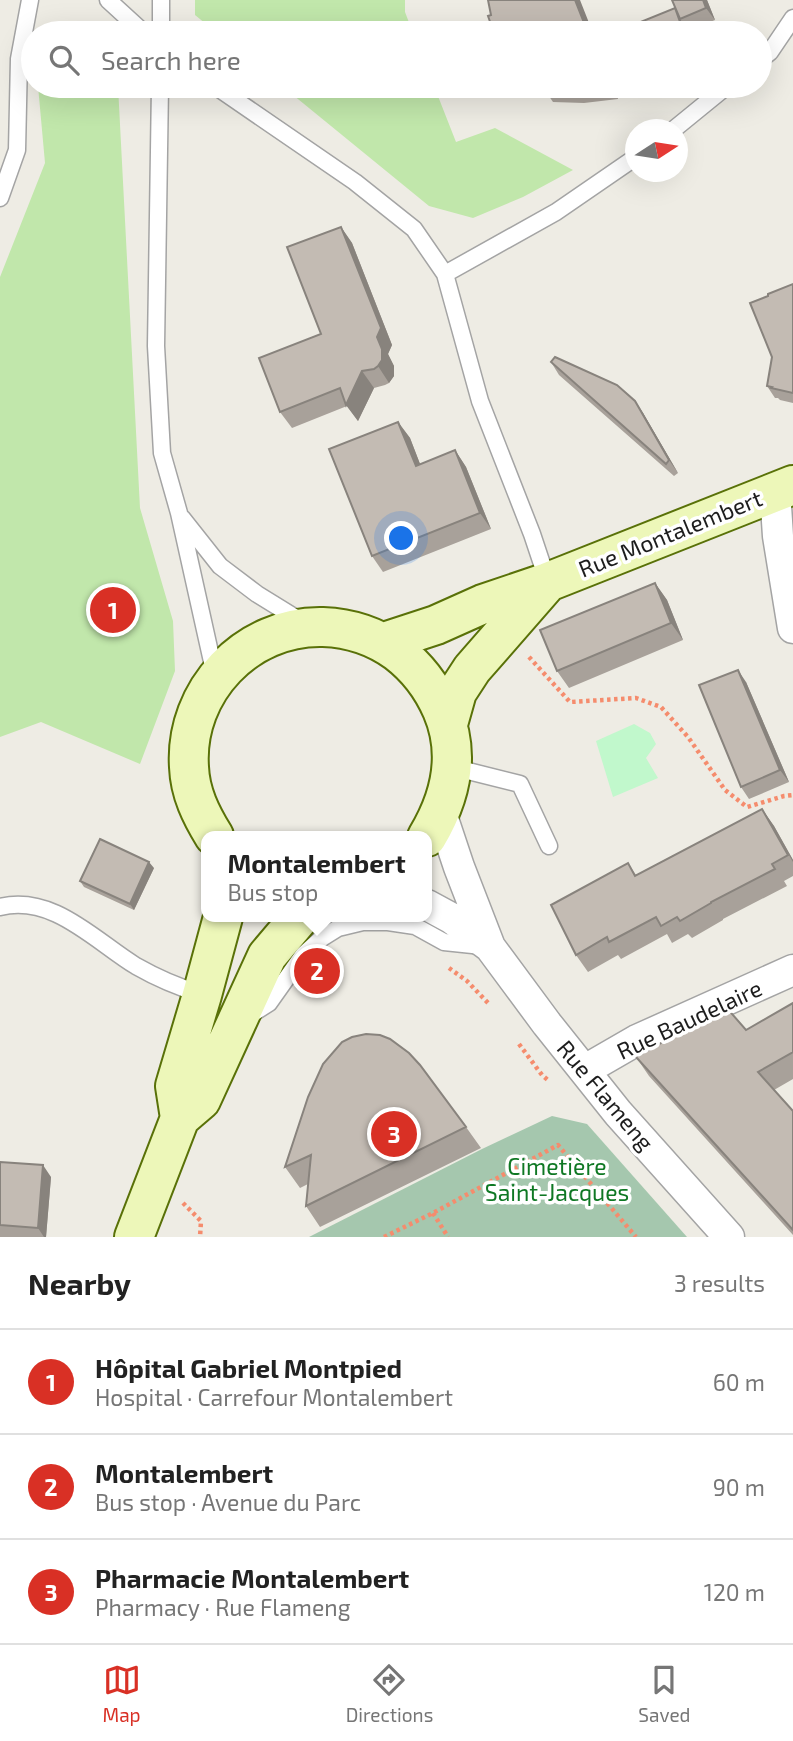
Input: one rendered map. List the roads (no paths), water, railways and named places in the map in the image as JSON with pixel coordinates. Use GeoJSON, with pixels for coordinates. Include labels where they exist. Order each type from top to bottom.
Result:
{"type":"FeatureCollection","features":[{"type":"Feature","properties":{"kind":"main road","name":"Rue Montalembert"},"geometry":{"type":"LineString","coordinates":[[384,642],[548,582],[784,488]]}},
{"type":"Feature","properties":{"kind":"main road","name":"Rue Montalembert"},"geometry":{"type":"LineString","coordinates":[[448,724],[457,692],[472,669],[548,582]]}},
{"type":"Feature","properties":{"kind":"main road"},"geometry":{"type":"LineString","coordinates":[[211,831],[197,804],[189,767],[192,729],[206,694],[216,678],[242,652],[274,635],[310,627],[335,627],[360,632],[384,642],[412,664],[434,692],[448,724],[452,767],[449,791],[434,825]]}},
{"type":"Feature","properties":{"kind":"main road"},"geometry":{"type":"LineString","coordinates":[[180,1118],[175,1086],[222,922]]}},
{"type":"Feature","properties":{"kind":"main road"},"geometry":{"type":"LineString","coordinates":[[134,1237],[180,1118],[201,1100],[267,957],[296,922]]}},
{"type":"Feature","properties":{"kind":"street"},"geometry":{"type":"LineString","coordinates":[[784,488],[778,536],[793,628]]}},
{"type":"Feature","properties":{"kind":"street","name":"Rue Flameng"},"geometry":{"type":"LineString","coordinates":[[434,825],[459,867],[490,947],[618,1113],[729,1237]]}},
{"type":"Feature","properties":{"kind":"street","name":"Rue Flameng"},"geometry":{"type":"LineString","coordinates":[[432,908],[451,918],[490,947]]}},
{"type":"Feature","properties":{"kind":"street","name":"Rue Baudelaire"},"geometry":{"type":"LineString","coordinates":[[585,1070],[637,1040],[793,970]]}},
{"type":"Feature","properties":{"kind":"lane"},"geometry":{"type":"LineString","coordinates":[[26,21],[30,0]]}},
{"type":"Feature","properties":{"kind":"lane"},"geometry":{"type":"LineString","coordinates":[[108,0],[131,21]]}},
{"type":"Feature","properties":{"kind":"lane"},"geometry":{"type":"LineString","coordinates":[[161,0],[161,21]]}},
{"type":"Feature","properties":{"kind":"lane"},"geometry":{"type":"LineString","coordinates":[[772,49],[793,18]]}},
{"type":"Feature","properties":{"kind":"lane"},"geometry":{"type":"LineString","coordinates":[[0,198],[17,150],[21,48]]}},
{"type":"Feature","properties":{"kind":"lane"},"geometry":{"type":"LineString","coordinates":[[160,98],[156,346],[162,453],[216,678]]}},
{"type":"Feature","properties":{"kind":"lane"},"geometry":{"type":"LineString","coordinates":[[232,98],[355,182],[414,229],[445,274],[480,401],[548,582]]}},
{"type":"Feature","properties":{"kind":"lane"},"geometry":{"type":"LineString","coordinates":[[686,119],[712,98]]}},
{"type":"Feature","properties":{"kind":"lane"},"geometry":{"type":"LineString","coordinates":[[445,274],[556,212],[625,163]]}},
{"type":"Feature","properties":{"kind":"lane"},"geometry":{"type":"LineString","coordinates":[[178,513],[220,566],[257,594],[310,627]]}},
{"type":"Feature","properties":{"kind":"lane"},"geometry":{"type":"LineString","coordinates":[[452,767],[520,784],[549,846]]}},
{"type":"Feature","properties":{"kind":"lane"},"geometry":{"type":"LineString","coordinates":[[0,907],[12,904],[43,908],[71,921],[135,965],[167,983],[202,995]]}},
{"type":"Feature","properties":{"kind":"lane"},"geometry":{"type":"LineString","coordinates":[[236,1024],[269,1003],[303,955],[338,928],[363,922],[388,922],[415,926],[444,942],[490,947]]}},
{"type":"Feature","properties":{"kind":"place","name":"Hôpital Gabriel Montpied"},"geometry":{"type":"Point","coordinates":[113,610]}},
{"type":"Feature","properties":{"kind":"place","name":"Montalembert"},"geometry":{"type":"Point","coordinates":[317,971]}},
{"type":"Feature","properties":{"kind":"place","name":"Pharmacie Montalembert"},"geometry":{"type":"Point","coordinates":[394,1134]}},
{"type":"Feature","properties":{"kind":"park label","name":"Cimetière Saint-Jacques"},"geometry":{"type":"Point","coordinates":[557,1179]}}]}
